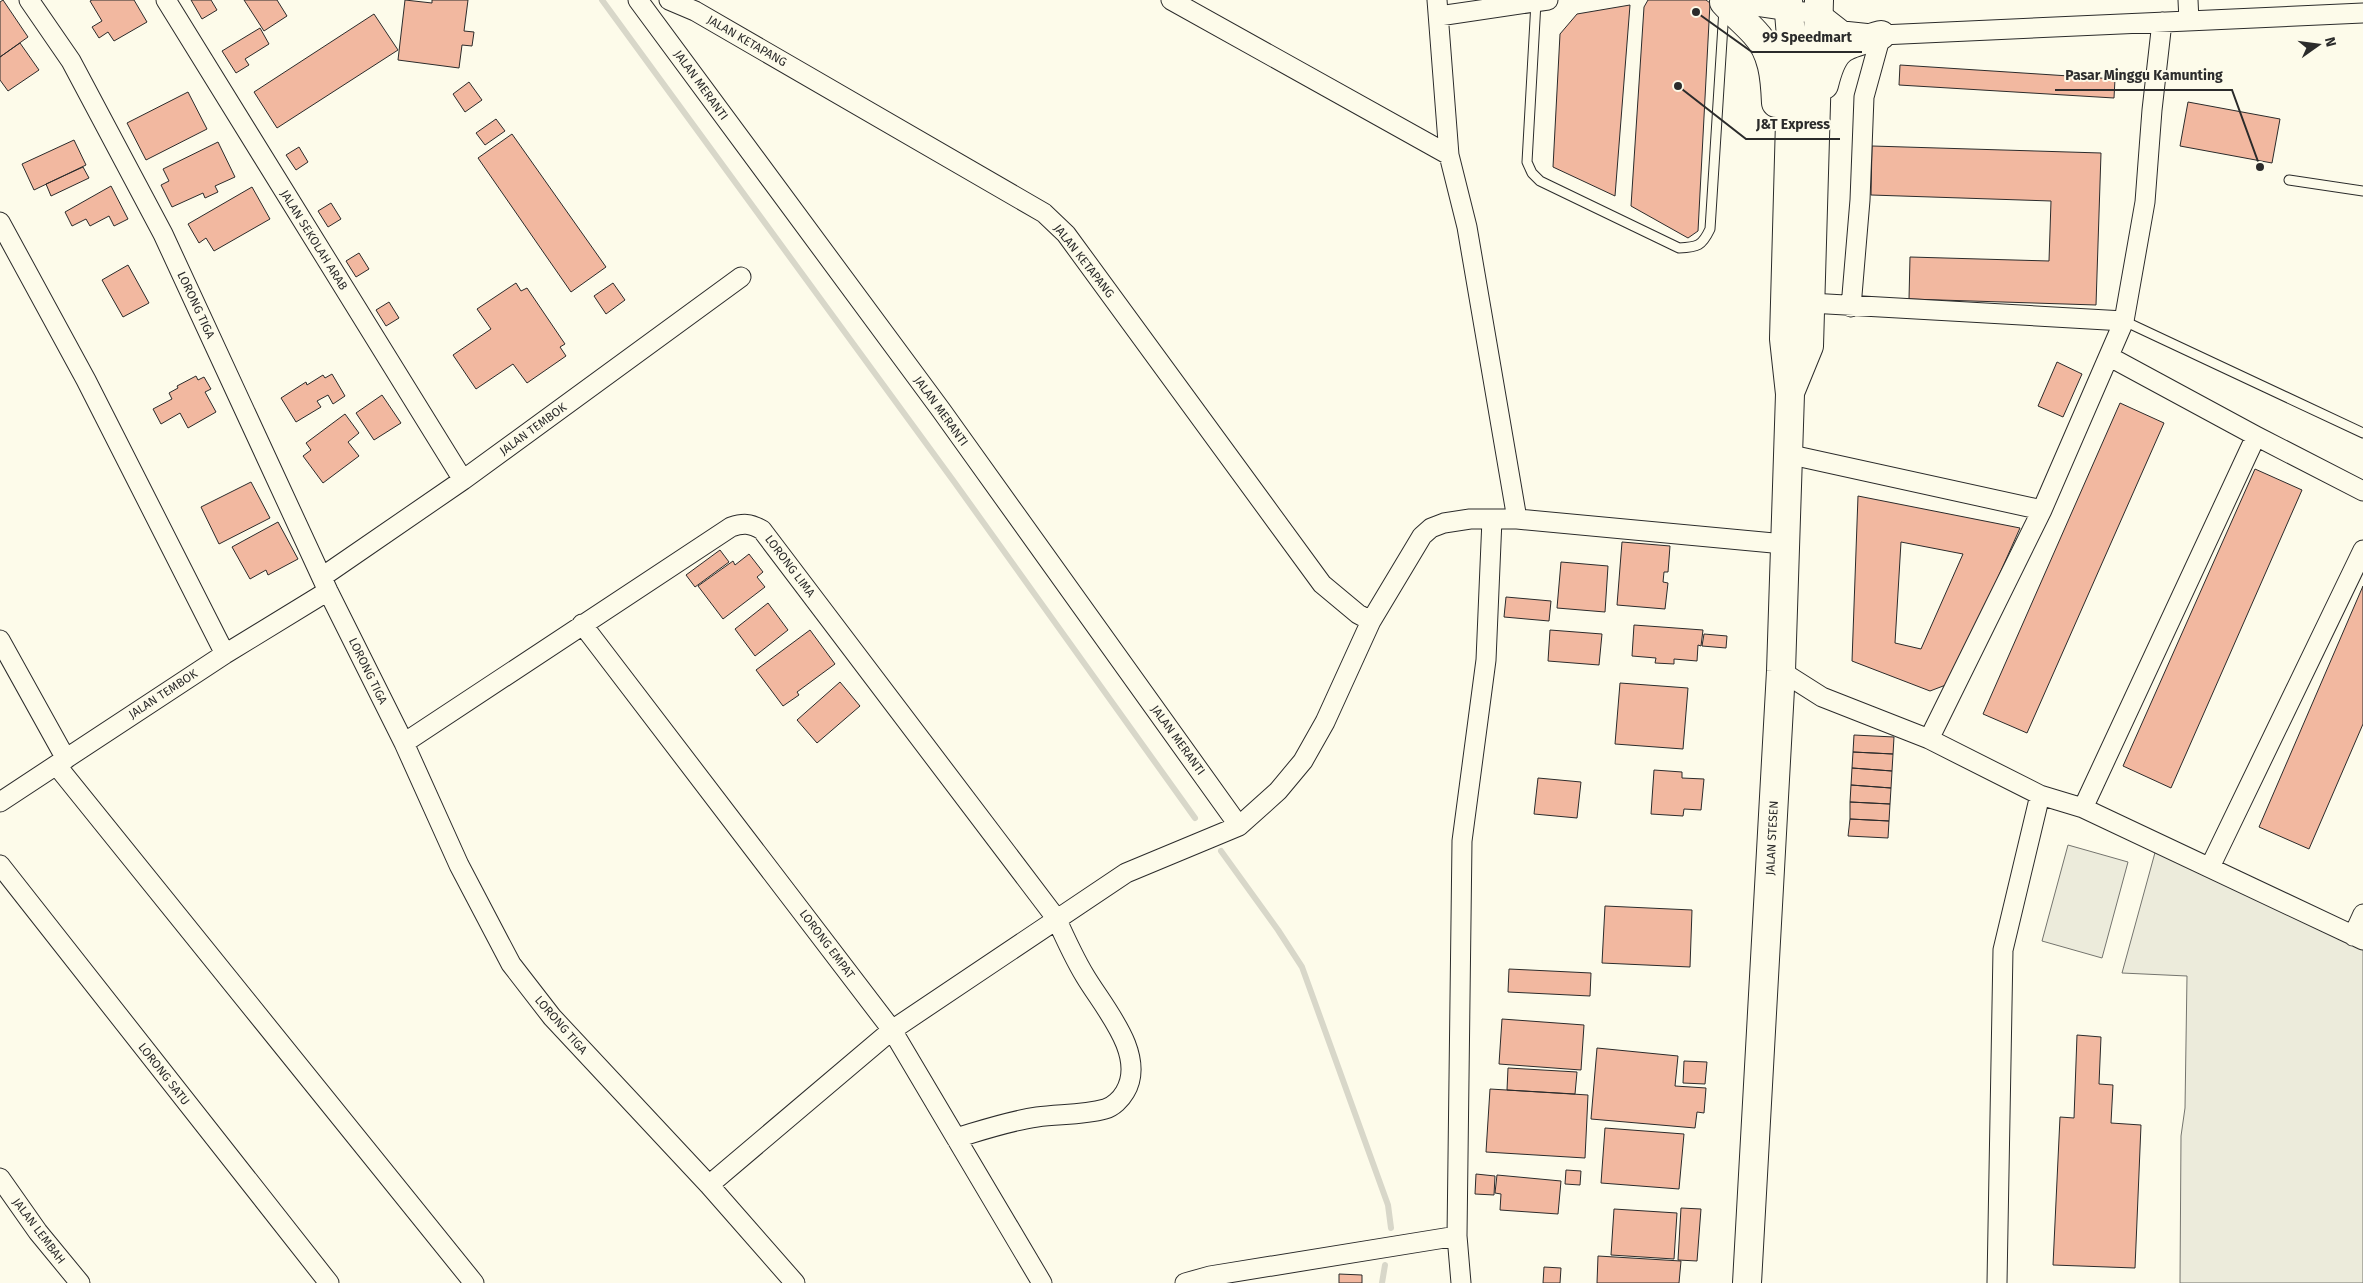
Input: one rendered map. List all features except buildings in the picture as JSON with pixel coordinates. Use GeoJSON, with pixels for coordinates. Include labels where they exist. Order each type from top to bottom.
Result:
{"type":"FeatureCollection","features":[{"type":"Feature","properties":{"kind":"main road"},"geometry":{"type":"LineString","coordinates":[[1723,1],[1743,24],[1754,32],[1770,57],[1774,76],[1786,224]]}},
{"type":"Feature","properties":{"kind":"main road"},"geometry":{"type":"LineString","coordinates":[[1788,6],[1792,49],[1784,339],[1790,394]]}},
{"type":"Feature","properties":{"kind":"main road"},"geometry":{"type":"LineString","coordinates":[[1790,394],[1809,346],[1820,7]]}},
{"type":"Feature","properties":{"kind":"main road"},"geometry":{"type":"LineString","coordinates":[[1817,110],[1829,63],[1835,54],[1845,46],[1880,35]]}},
{"type":"Feature","properties":{"kind":"main road","name":"JALAN STESEN"},"geometry":{"type":"LineString","coordinates":[[1747,1283],[1781,671],[1790,394]]}},
{"type":"Feature","properties":{"kind":"street","name":"LORONG TIGA"},"geometry":{"type":"LineString","coordinates":[[29,0],[71,62],[163,234],[325,584],[404,743],[459,865],[511,964],[552,1017],[709,1185],[795,1283]]}},
{"type":"Feature","properties":{"kind":"street","name":"JALAN SEKOLAH ARAB"},"geometry":{"type":"LineString","coordinates":[[166,0],[462,480]]}},
{"type":"Feature","properties":{"kind":"street","name":"JALAN MERANTI"},"geometry":{"type":"LineString","coordinates":[[638,0],[941,410],[1239,826]]}},
{"type":"Feature","properties":{"kind":"street","name":"JALAN KETAPANG"},"geometry":{"type":"LineString","coordinates":[[669,0],[704,16],[1044,213],[1066,234],[1322,584],[1358,614],[1371,621]]}},
{"type":"Feature","properties":{"kind":"street"},"geometry":{"type":"LineString","coordinates":[[1171,0],[1449,155]]}},
{"type":"Feature","properties":{"kind":"street"},"geometry":{"type":"LineString","coordinates":[[2188,0],[2189,21]]}},
{"type":"Feature","properties":{"kind":"street"},"geometry":{"type":"LineString","coordinates":[[1517,519],[1467,226],[1449,155],[1438,8],[1542,1]]}},
{"type":"Feature","properties":{"kind":"street"},"geometry":{"type":"LineString","coordinates":[[1723,1],[1820,7],[1842,31],[1880,35],[2363,13]]}},
{"type":"Feature","properties":{"kind":"street"},"geometry":{"type":"LineString","coordinates":[[1929,739],[2042,510],[2124,321],[2145,202],[2152,110],[2162,22]]}},
{"type":"Feature","properties":{"kind":"street"},"geometry":{"type":"LineString","coordinates":[[1851,307],[1860,200],[1864,97],[1880,35]]}},
{"type":"Feature","properties":{"kind":"street"},"geometry":{"type":"LineString","coordinates":[[0,222],[86,380],[225,654]]}},
{"type":"Feature","properties":{"kind":"street","name":"JALAN TEMBOK"},"geometry":{"type":"LineString","coordinates":[[0,802],[225,654],[325,584],[462,480],[741,277]]}},
{"type":"Feature","properties":{"kind":"street"},"geometry":{"type":"LineString","coordinates":[[1810,304],[2124,321]]}},
{"type":"Feature","properties":{"kind":"street"},"geometry":{"type":"LineString","coordinates":[[2110,357],[2256,436],[2363,490]]}},
{"type":"Feature","properties":{"kind":"street"},"geometry":{"type":"LineString","coordinates":[[2083,808],[2256,436]]}},
{"type":"Feature","properties":{"kind":"street"},"geometry":{"type":"LineString","coordinates":[[1788,454],[2042,510]]}},
{"type":"Feature","properties":{"kind":"street"},"geometry":{"type":"LineString","coordinates":[[709,1185],[892,1030],[1056,918],[1126,873],[1239,826],[1278,791],[1302,761],[1325,722],[1371,621],[1422,536],[1431,528],[1444,523],[1470,519],[1517,519],[1784,544]]}},
{"type":"Feature","properties":{"kind":"street"},"geometry":{"type":"LineString","coordinates":[[1461,1283],[1457,1236],[1462,841],[1486,660],[1492,519]]}},
{"type":"Feature","properties":{"kind":"street","name":"LORONG LIMA"},"geometry":{"type":"LineString","coordinates":[[404,743],[731,527],[743,523],[752,524],[762,530],[1056,918],[1077,963],[1127,1044],[1132,1063],[1131,1083],[1122,1098],[1108,1108],[1087,1113],[1037,1117],[1002,1124],[956,1138]]}},
{"type":"Feature","properties":{"kind":"street"},"geometry":{"type":"LineString","coordinates":[[2210,867],[2363,550]]}},
{"type":"Feature","properties":{"kind":"street","name":"LORONG EMPAT"},"geometry":{"type":"LineString","coordinates":[[582,624],[892,1030],[1042,1283]]}},
{"type":"Feature","properties":{"kind":"street"},"geometry":{"type":"LineString","coordinates":[[0,640],[62,762],[474,1283]]}},
{"type":"Feature","properties":{"kind":"street"},"geometry":{"type":"LineString","coordinates":[[1781,671],[1822,696],[1929,739],[2040,795],[2083,808],[2358,938],[2363,914]]}},
{"type":"Feature","properties":{"kind":"street"},"geometry":{"type":"LineString","coordinates":[[1997,1283],[2003,950],[2040,795]]}},
{"type":"Feature","properties":{"kind":"street","name":"LORONG SATU"},"geometry":{"type":"LineString","coordinates":[[0,865],[329,1283]]}},
{"type":"Feature","properties":{"kind":"street","name":"JALAN LEMBAH"},"geometry":{"type":"LineString","coordinates":[[0,1178],[38,1232],[80,1283]]}},
{"type":"Feature","properties":{"kind":"street"},"geometry":{"type":"LineString","coordinates":[[1185,1283],[1457,1236]]}},
{"type":"Feature","properties":{"kind":"lane"},"geometry":{"type":"LineString","coordinates":[[1542,1],[1527,162],[1532,173],[1540,181],[1679,248],[1692,248],[1704,242],[1710,229],[1723,1]]}},
{"type":"Feature","properties":{"kind":"lane"},"geometry":{"type":"LineString","coordinates":[[2289,180],[2363,192]]}},
{"type":"Feature","properties":{"kind":"lane"},"geometry":{"type":"LineString","coordinates":[[2124,321],[2363,433]]}},
{"type":"Feature","properties":{"kind":"shaded area"},"geometry":{"type":"Polygon","coordinates":[[[2159,838],[2363,932],[2363,1283],[2180,1283],[2181,1136],[2185,1108],[2187,976],[2122,973],[2159,838]]]}},
{"type":"Feature","properties":{"kind":"shaded area"},"geometry":{"type":"Polygon","coordinates":[[[2068,845],[2128,862],[2102,958],[2042,941],[2068,845]]]}},
{"type":"Feature","properties":{"kind":"waterway"},"geometry":{"type":"LineString","coordinates":[[602,0],[955,483],[1195,818]]}},
{"type":"Feature","properties":{"kind":"waterway"},"geometry":{"type":"LineString","coordinates":[[1221,851],[1278,930],[1302,967],[1388,1205],[1391,1228]]}},
{"type":"Feature","properties":{"kind":"waterway"},"geometry":{"type":"LineString","coordinates":[[1382,1283],[1385,1265]]}},
{"type":"Feature","properties":{"kind":"place","name":"99 Speedmart"},"geometry":{"type":"Point","coordinates":[1696,12]}},
{"type":"Feature","properties":{"kind":"place","name":"J&T Express"},"geometry":{"type":"Point","coordinates":[1678,86]}},
{"type":"Feature","properties":{"kind":"place","name":"Pasar Minggu Kamunting"},"geometry":{"type":"Point","coordinates":[2260,167]}}]}
